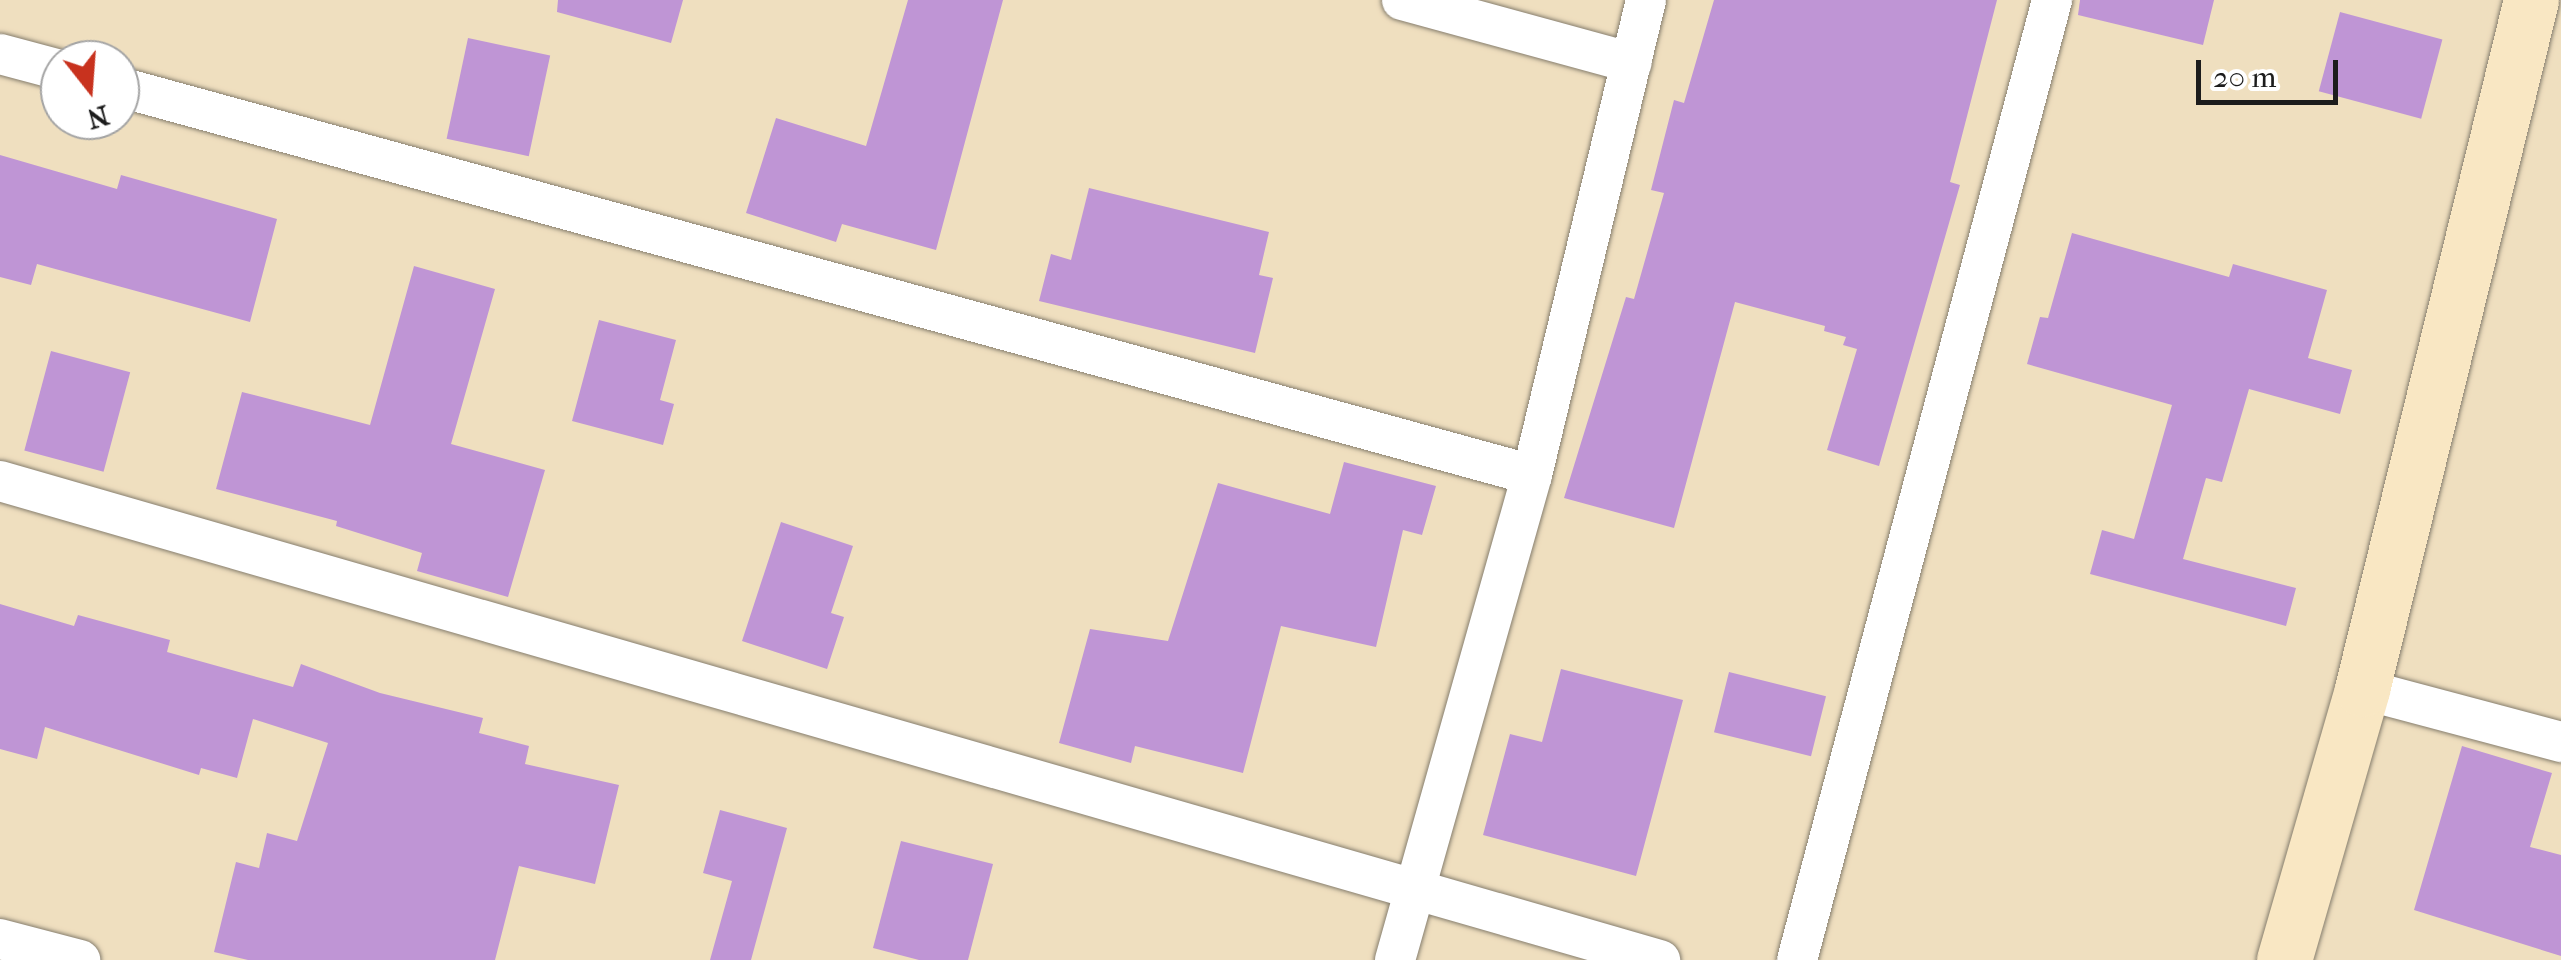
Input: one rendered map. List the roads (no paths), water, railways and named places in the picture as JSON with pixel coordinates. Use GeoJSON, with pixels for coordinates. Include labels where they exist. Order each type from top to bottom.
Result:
{"type":"FeatureCollection","features":[{"type":"Feature","properties":{"kind":"street"},"geometry":{"type":"LineString","coordinates":[[1402,0],[1632,63]]}},
{"type":"Feature","properties":{"kind":"street"},"geometry":{"type":"LineString","coordinates":[[1396,960],[1413,885],[1532,474],[1646,0]]}},
{"type":"Feature","properties":{"kind":"street"},"geometry":{"type":"LineString","coordinates":[[1797,960],[2052,0]]}},
{"type":"Feature","properties":{"kind":"street"},"geometry":{"type":"LineString","coordinates":[[2284,960],[2362,689],[2531,0]]}},
{"type":"Feature","properties":{"kind":"street"},"geometry":{"type":"LineString","coordinates":[[0,54],[40,65]]}},
{"type":"Feature","properties":{"kind":"street"},"geometry":{"type":"LineString","coordinates":[[140,92],[1532,474]]}},
{"type":"Feature","properties":{"kind":"street"},"geometry":{"type":"LineString","coordinates":[[0,481],[1413,885],[1660,960]]}},
{"type":"Feature","properties":{"kind":"street"},"geometry":{"type":"LineString","coordinates":[[2362,689],[2561,742]]}},
{"type":"Feature","properties":{"kind":"street"},"geometry":{"type":"LineString","coordinates":[[0,939],[80,960]]}}]}
